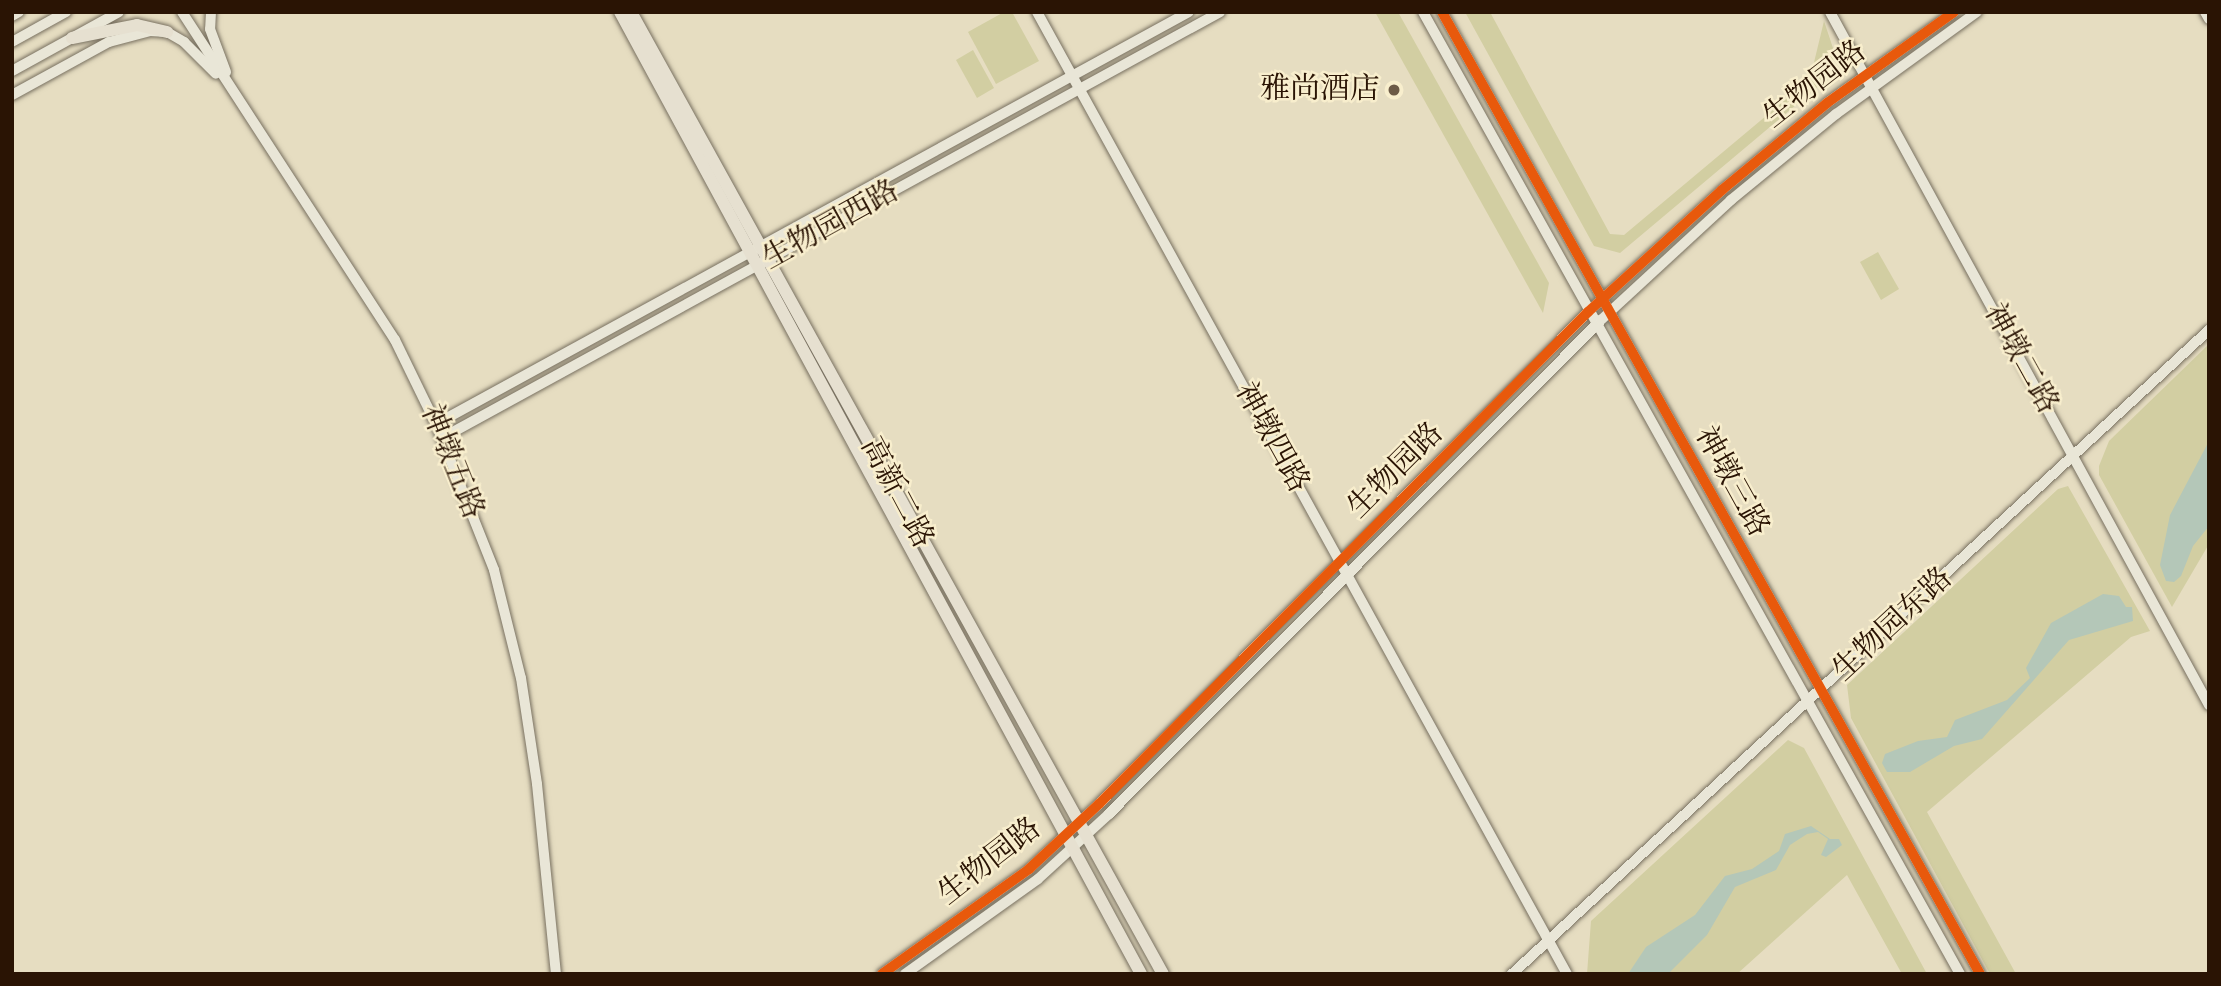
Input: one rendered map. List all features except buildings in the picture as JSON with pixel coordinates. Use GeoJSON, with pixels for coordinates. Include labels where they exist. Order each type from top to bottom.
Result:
{"type":"FeatureCollection","features":[{"type":"Feature","properties":{"kind":"main road","name":"高新二路"},"geometry":{"type":"LineString","coordinates":[[620,12],[756,251],[769,260],[1163,974]]}},
{"type":"Feature","properties":{"kind":"main road","name":"高新二路"},"geometry":{"type":"LineString","coordinates":[[631,12],[756,251],[757,267],[1074,845],[1141,974]]}},
{"type":"Feature","properties":{"kind":"main road"},"geometry":{"type":"LineString","coordinates":[[72,38],[136,25],[167,32]]}},
{"type":"Feature","properties":{"kind":"street"},"geometry":{"type":"LineString","coordinates":[[12,16],[19,12]]}},
{"type":"Feature","properties":{"kind":"street"},"geometry":{"type":"LineString","coordinates":[[12,42],[66,12]]}},
{"type":"Feature","properties":{"kind":"street"},"geometry":{"type":"LineString","coordinates":[[12,71],[119,12]]}},
{"type":"Feature","properties":{"kind":"street","name":"神墩五路"},"geometry":{"type":"LineString","coordinates":[[182,12],[395,340],[436,424],[494,570],[521,678],[537,784],[556,974]]}},
{"type":"Feature","properties":{"kind":"street"},"geometry":{"type":"LineString","coordinates":[[211,12],[210,29],[233,91]]}},
{"type":"Feature","properties":{"kind":"street","name":"神墩四路"},"geometry":{"type":"LineString","coordinates":[[1037,12],[1567,974]]}},
{"type":"Feature","properties":{"kind":"street","name":"生物园西路"},"geometry":{"type":"LineString","coordinates":[[436,424],[1189,12]]}},
{"type":"Feature","properties":{"kind":"street","name":"生物园西路"},"geometry":{"type":"LineString","coordinates":[[442,438],[1220,12]]}},
{"type":"Feature","properties":{"kind":"street","name":"神墩三路"},"geometry":{"type":"LineString","coordinates":[[1423,12],[1595,326],[1960,974]]}},
{"type":"Feature","properties":{"kind":"street","name":"神墩三路"},"geometry":{"type":"LineString","coordinates":[[1442,12],[1608,314],[1980,974]]}},
{"type":"Feature","properties":{"kind":"street","name":"神墩二路"},"geometry":{"type":"LineString","coordinates":[[1830,12],[2209,705]]}},
{"type":"Feature","properties":{"kind":"street","name":"生物园路"},"geometry":{"type":"LineString","coordinates":[[882,974],[1029,869],[1588,312],[1722,190],[1865,76],[1954,12]]}},
{"type":"Feature","properties":{"kind":"street","name":"生物园路"},"geometry":{"type":"LineString","coordinates":[[905,974],[1038,879],[1595,326],[1731,200],[1871,89],[1977,12]]}},
{"type":"Feature","properties":{"kind":"street"},"geometry":{"type":"LineString","coordinates":[[2205,12],[2209,19]]}},
{"type":"Feature","properties":{"kind":"street"},"geometry":{"type":"LineString","coordinates":[[12,95],[128,34],[167,32],[184,42],[233,91]]}},
{"type":"Feature","properties":{"kind":"street","name":"生物园东路"},"geometry":{"type":"LineString","coordinates":[[1512,974],[2209,330]]}},
{"type":"Feature","properties":{"kind":"shaded area"},"geometry":{"type":"Polygon","coordinates":[[[1004,12],[1012,12],[1039,61],[996,84],[968,32],[1004,12]]]}},
{"type":"Feature","properties":{"kind":"shaded area"},"geometry":{"type":"Polygon","coordinates":[[[1375,12],[1398,12],[1549,283],[1543,313],[1375,12]]]}},
{"type":"Feature","properties":{"kind":"shaded area"},"geometry":{"type":"Polygon","coordinates":[[[1465,12],[1490,12],[1610,234],[1624,235],[1810,79],[1824,21],[1835,54],[1828,78],[1620,253],[1594,246],[1465,12]]]}},
{"type":"Feature","properties":{"kind":"shaded area"},"geometry":{"type":"Polygon","coordinates":[[[973,50],[994,88],[977,98],[956,60],[973,50]]]}},
{"type":"Feature","properties":{"kind":"shaded area"},"geometry":{"type":"Polygon","coordinates":[[[1878,252],[1899,289],[1881,300],[1860,262],[1878,252]]]}},
{"type":"Feature","properties":{"kind":"shaded area"},"geometry":{"type":"Polygon","coordinates":[[[2209,344],[2209,544],[2172,607],[2099,475],[2099,466],[2109,441],[2209,344]]]}},
{"type":"Feature","properties":{"kind":"shaded area"},"geometry":{"type":"Polygon","coordinates":[[[2209,441],[2209,526],[2193,546],[2181,576],[2174,582],[2166,581],[2160,565],[2170,515],[2209,441]]]}},
{"type":"Feature","properties":{"kind":"shaded area"},"geometry":{"type":"Polygon","coordinates":[[[2068,486],[2150,631],[2131,637],[1927,812],[2016,974],[1990,974],[1851,718],[1847,685],[2058,489],[2068,486]]]}},
{"type":"Feature","properties":{"kind":"shaded area"},"geometry":{"type":"Polygon","coordinates":[[[2103,594],[2119,596],[2126,607],[2132,607],[2133,621],[2069,640],[1982,739],[1954,746],[1910,772],[1887,772],[1882,763],[1885,754],[1918,741],[1947,737],[1955,720],[2007,700],[2030,678],[2026,668],[2051,623],[2103,594]]]}},
{"type":"Feature","properties":{"kind":"shaded area"},"geometry":{"type":"Polygon","coordinates":[[[1788,740],[1804,748],[1927,974],[1902,974],[1847,875],[1737,974],[1587,974],[1591,921],[1788,740]]]}},
{"type":"Feature","properties":{"kind":"shaded area"},"geometry":{"type":"Polygon","coordinates":[[[1811,826],[1830,839],[1839,839],[1842,845],[1826,857],[1821,855],[1828,839],[1818,832],[1807,834],[1790,845],[1776,870],[1735,887],[1707,935],[1668,974],[1628,974],[1646,947],[1695,915],[1725,876],[1752,869],[1779,851],[1785,834],[1811,826]]]}},
{"type":"Feature","properties":{"kind":"cycle path"},"geometry":{"type":"LineString","coordinates":[[1442,12],[1980,974]]}},
{"type":"Feature","properties":{"kind":"cycle path"},"geometry":{"type":"LineString","coordinates":[[882,974],[1029,869],[1099,804],[1588,312],[1722,190],[1827,103],[1954,12]]}},
{"type":"Feature","properties":{"kind":"place","name":"雅尚酒店"},"geometry":{"type":"Point","coordinates":[1394,90]}}]}
